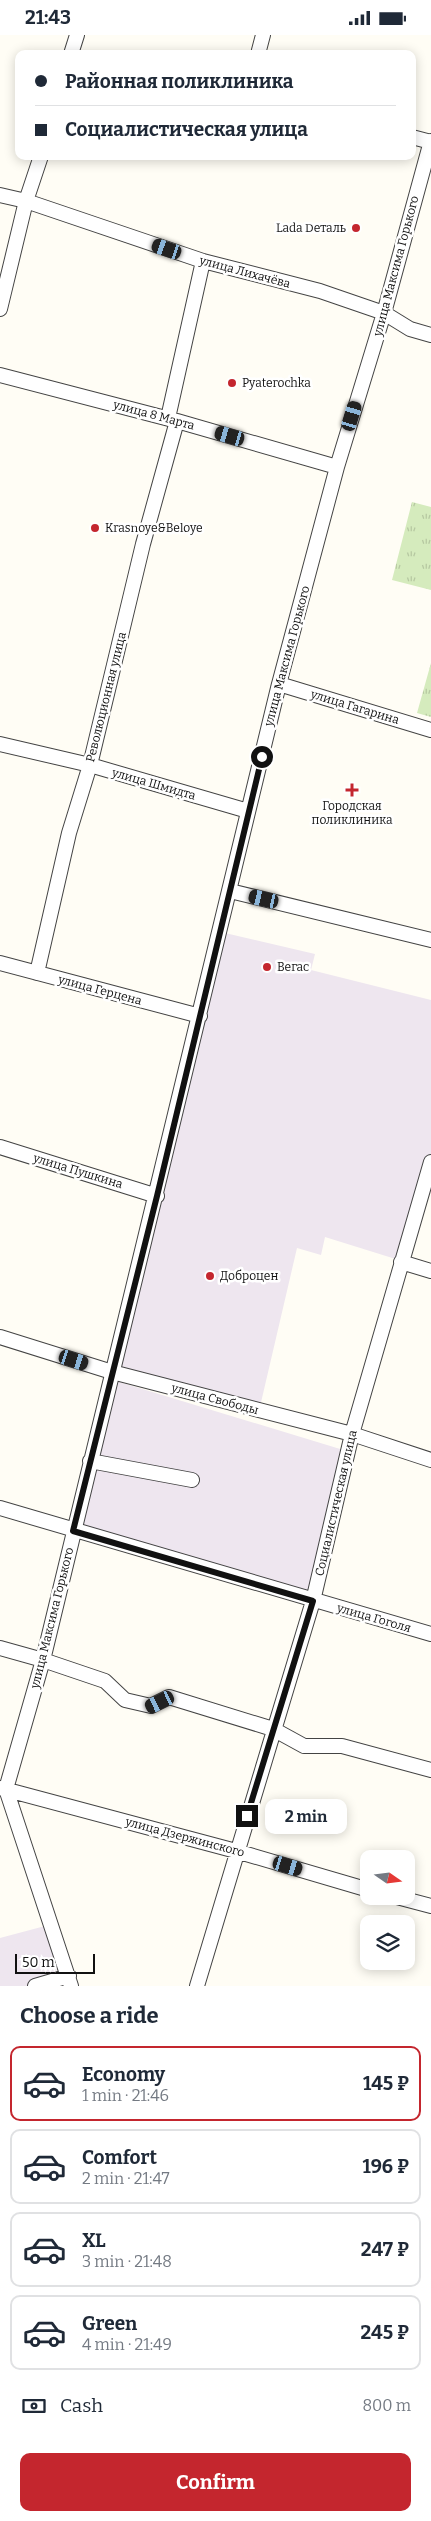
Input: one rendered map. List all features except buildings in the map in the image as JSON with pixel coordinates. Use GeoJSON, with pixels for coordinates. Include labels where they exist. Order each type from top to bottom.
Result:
{"type":"FeatureCollection","features":[{"type":"Feature","properties":{"kind":"street"},"geometry":{"type":"LineString","coordinates":[[72,50],[77,35]]}},
{"type":"Feature","properties":{"kind":"street"},"geometry":{"type":"LineString","coordinates":[[259,50],[263,35]]}},
{"type":"Feature","properties":{"kind":"street"},"geometry":{"type":"LineString","coordinates":[[416,138],[431,141]]}},
{"type":"Feature","properties":{"kind":"street","name":"улица Максима Горького"},"geometry":{"type":"LineString","coordinates":[[2,1789],[43,1659],[90,1461],[157,1196],[279,684],[337,467],[384,313],[431,141]]}},
{"type":"Feature","properties":{"kind":"street"},"geometry":{"type":"LineString","coordinates":[[0,309],[26,201],[40,160]]}},
{"type":"Feature","properties":{"kind":"street","name":"улица Лихачёва"},"geometry":{"type":"LineString","coordinates":[[0,195],[26,201],[203,261],[320,291],[384,313],[410,329],[431,335]]}},
{"type":"Feature","properties":{"kind":"street","name":"Революционная улица"},"geometry":{"type":"LineString","coordinates":[[37,973],[69,833],[90,765],[172,420],[203,261]]}},
{"type":"Feature","properties":{"kind":"street","name":"улица 8 Марта"},"geometry":{"type":"LineString","coordinates":[[0,375],[172,420],[337,467]]}},
{"type":"Feature","properties":{"kind":"street","name":"улица Гагарина"},"geometry":{"type":"LineString","coordinates":[[279,684],[431,730]]}},
{"type":"Feature","properties":{"kind":"street","name":"улица Шмидта"},"geometry":{"type":"LineString","coordinates":[[0,744],[90,765],[248,811]]}},
{"type":"Feature","properties":{"kind":"street"},"geometry":{"type":"LineString","coordinates":[[230,891],[431,939]]}},
{"type":"Feature","properties":{"kind":"street","name":"улица Герцена"},"geometry":{"type":"LineString","coordinates":[[0,963],[200,1016]]}},
{"type":"Feature","properties":{"kind":"street","name":"улица Пушкина"},"geometry":{"type":"LineString","coordinates":[[0,1147],[157,1196]]}},
{"type":"Feature","properties":{"kind":"street","name":"Социалистическая улица"},"geometry":{"type":"LineString","coordinates":[[196,1986],[313,1601],[352,1434],[431,1162]]}},
{"type":"Feature","properties":{"kind":"street"},"geometry":{"type":"LineString","coordinates":[[401,1262],[431,1271]]}},
{"type":"Feature","properties":{"kind":"street","name":"улица Свободы"},"geometry":{"type":"LineString","coordinates":[[0,1337],[112,1372],[352,1434],[431,1460]]}},
{"type":"Feature","properties":{"kind":"street"},"geometry":{"type":"LineString","coordinates":[[90,1461],[192,1480]]}},
{"type":"Feature","properties":{"kind":"street","name":"улица Гоголя"},"geometry":{"type":"LineString","coordinates":[[0,1508],[73,1531],[431,1634]]}},
{"type":"Feature","properties":{"kind":"street"},"geometry":{"type":"LineString","coordinates":[[0,1648],[43,1659],[105,1681],[125,1700],[151,1706],[170,1697],[273,1729],[304,1746],[342,1746],[431,1770]]}},
{"type":"Feature","properties":{"kind":"street"},"geometry":{"type":"LineString","coordinates":[[2,1789],[70,1981],[35,1986]]}},
{"type":"Feature","properties":{"kind":"street","name":"улица Дзержинского"},"geometry":{"type":"LineString","coordinates":[[2,1789],[236,1851],[360,1887]]}},
{"type":"Feature","properties":{"kind":"street"},"geometry":{"type":"LineString","coordinates":[[415,1902],[431,1906]]}},
{"type":"Feature","properties":{"kind":"shaded area"},"geometry":{"type":"Polygon","coordinates":[[[225,933],[315,954],[311,970],[431,1000],[431,1161],[402,1261],[325,1237],[321,1255],[297,1248],[259,1411],[118,1372],[225,933]]]}},
{"type":"Feature","properties":{"kind":"shaded area"},"geometry":{"type":"Polygon","coordinates":[[[116,1381],[350,1452],[311,1597],[75,1537],[116,1381]]]}},
{"type":"Feature","properties":{"kind":"shaded area"},"geometry":{"type":"Polygon","coordinates":[[[45,1926],[56,1965],[58,1986],[0,1986],[0,1938],[45,1926]]]}},
{"type":"Feature","properties":{"kind":"green space"},"geometry":{"type":"Polygon","coordinates":[[[412,502],[431,507],[431,590],[392,580],[412,502]]]}},
{"type":"Feature","properties":{"kind":"green space"},"geometry":{"type":"Polygon","coordinates":[[[431,663],[431,717],[417,713],[431,663]]]}},
{"type":"Feature","properties":{"kind":"place","name":"Lada Dеталь"},"geometry":{"type":"Point","coordinates":[356,228]}},
{"type":"Feature","properties":{"kind":"place","name":"Pyaterochka"},"geometry":{"type":"Point","coordinates":[232,383]}},
{"type":"Feature","properties":{"kind":"place","name":"Krasnoye&Beloye"},"geometry":{"type":"Point","coordinates":[95,528]}},
{"type":"Feature","properties":{"kind":"place","name":"Городская поликлиника"},"geometry":{"type":"Point","coordinates":[352,790]}},
{"type":"Feature","properties":{"kind":"place","name":"Вегас"},"geometry":{"type":"Point","coordinates":[267,967]}},
{"type":"Feature","properties":{"kind":"place","name":"Доброцен"},"geometry":{"type":"Point","coordinates":[210,1276]}},
{"type":"Feature","properties":{"kind":"route"},"geometry":{"type":"LineString","coordinates":[[247,1816],[313,1601],[73,1531],[157,1196],[262,757]]}}]}
